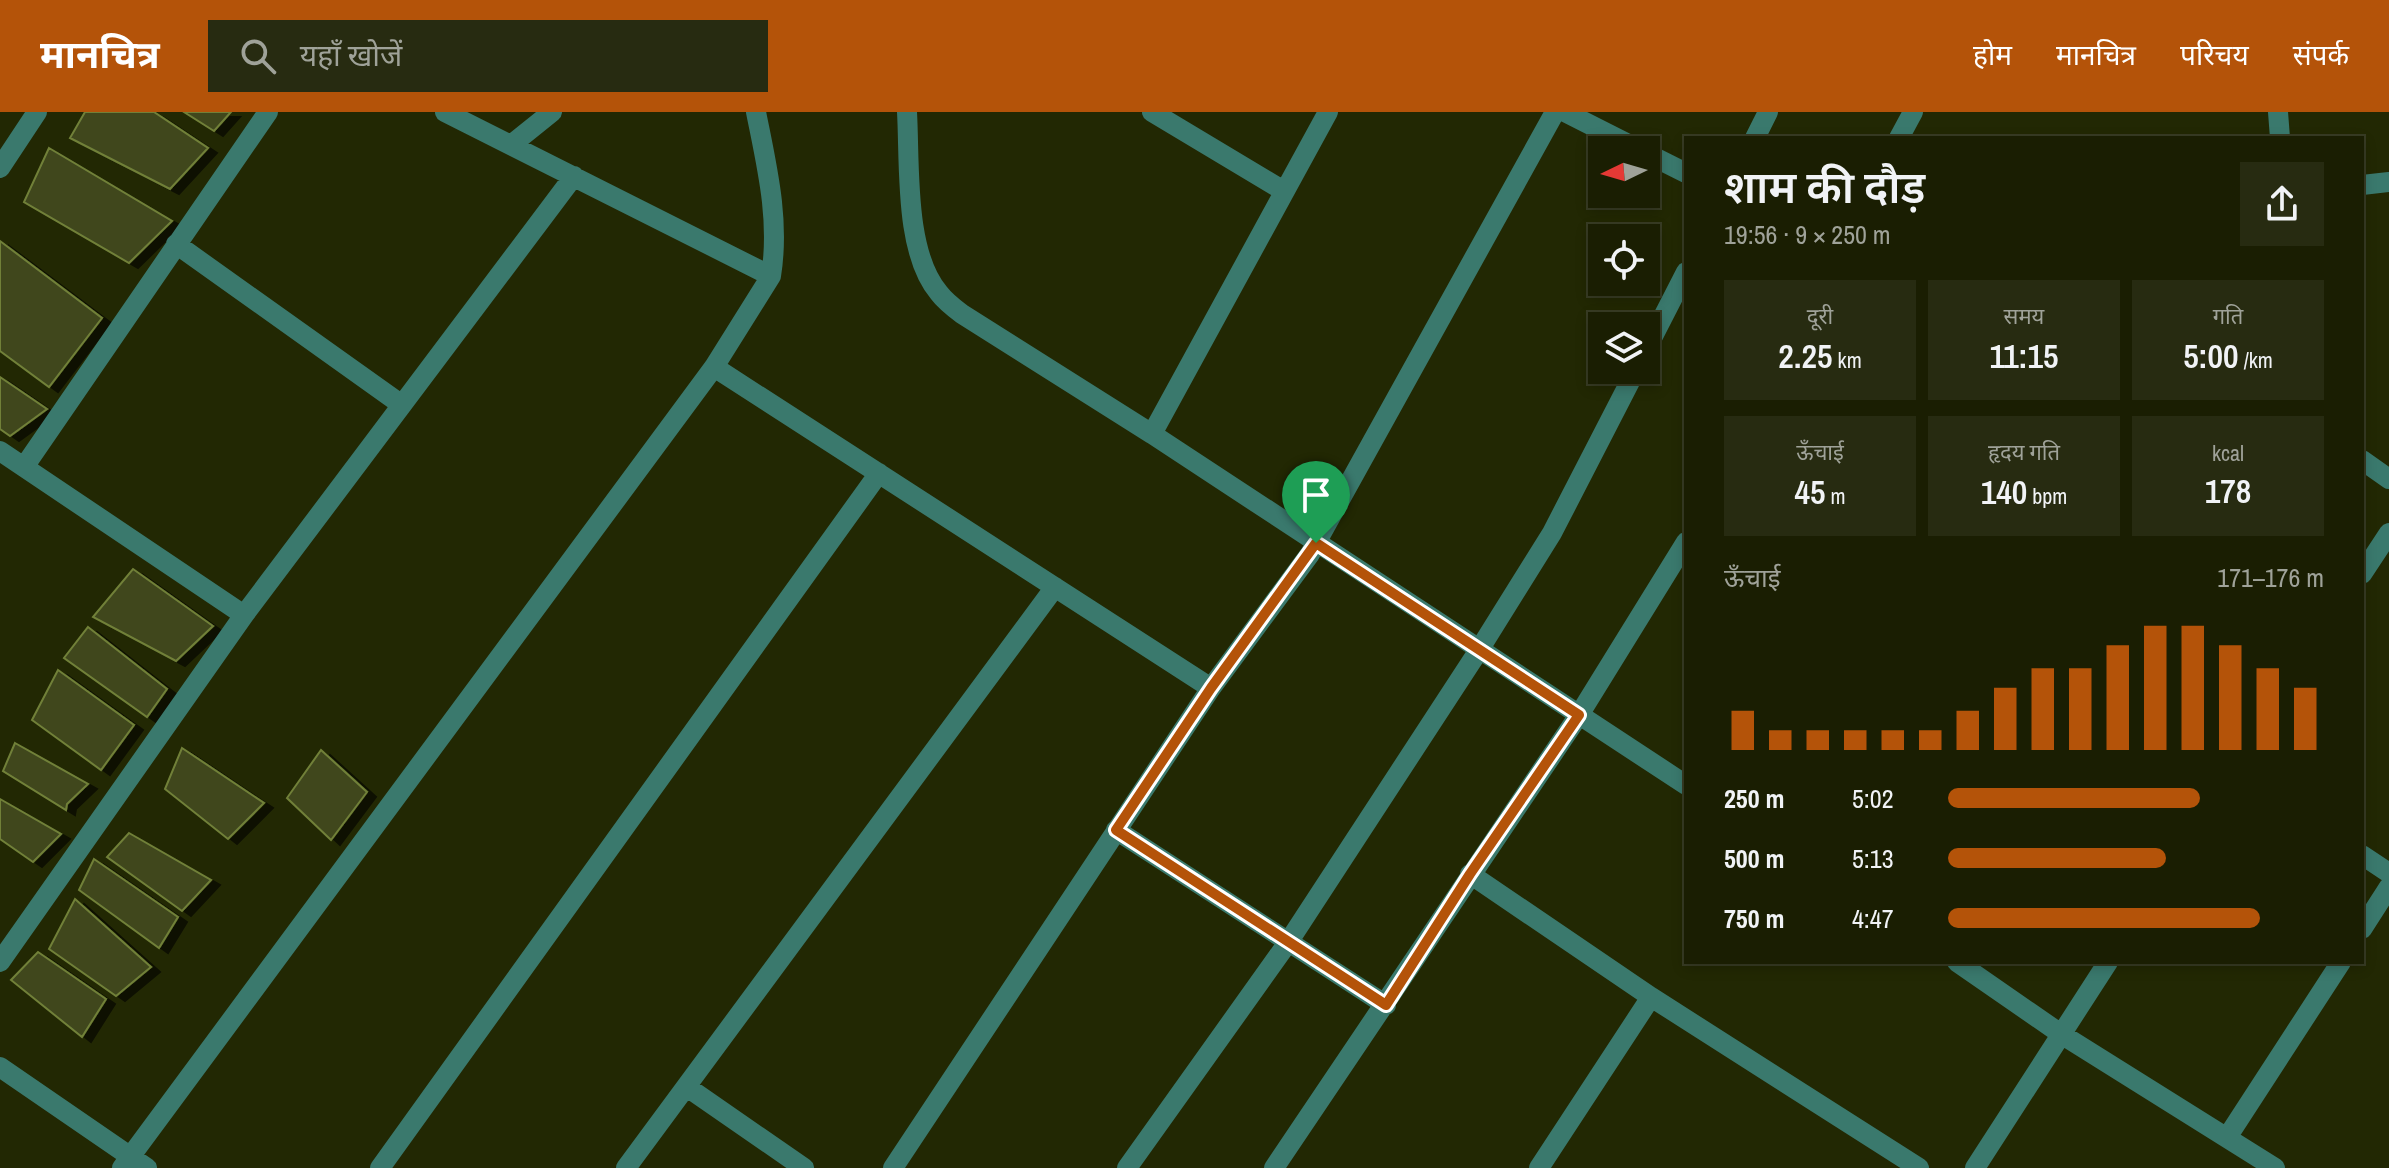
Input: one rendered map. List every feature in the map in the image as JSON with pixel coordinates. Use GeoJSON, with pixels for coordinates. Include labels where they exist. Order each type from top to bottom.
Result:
{"type":"FeatureCollection","features":[{"type":"Feature","properties":{"kind":"street"},"geometry":{"type":"LineString","coordinates":[[0,168],[37,112]]}},
{"type":"Feature","properties":{"kind":"street"},"geometry":{"type":"LineString","coordinates":[[24,467],[268,112]]}},
{"type":"Feature","properties":{"kind":"street"},"geometry":{"type":"LineString","coordinates":[[445,112],[771,276]]}},
{"type":"Feature","properties":{"kind":"street"},"geometry":{"type":"LineString","coordinates":[[511,145],[552,112]]}},
{"type":"Feature","properties":{"kind":"street"},"geometry":{"type":"LineString","coordinates":[[0,1067],[133,1164],[714,367],[771,276],[776,247],[774,208],[756,112]]}},
{"type":"Feature","properties":{"kind":"street"},"geometry":{"type":"LineString","coordinates":[[907,112],[915,242],[926,273],[939,294],[962,314],[1152,434],[1684,784]]}},
{"type":"Feature","properties":{"kind":"street"},"geometry":{"type":"LineString","coordinates":[[1152,112],[1284,191]]}},
{"type":"Feature","properties":{"kind":"street"},"geometry":{"type":"LineString","coordinates":[[1152,434],[1328,112]]}},
{"type":"Feature","properties":{"kind":"street"},"geometry":{"type":"LineString","coordinates":[[893,1168],[1211,688],[1316,543],[1555,112]]}},
{"type":"Feature","properties":{"kind":"street"},"geometry":{"type":"LineString","coordinates":[[1565,112],[1612,136]]}},
{"type":"Feature","properties":{"kind":"street"},"geometry":{"type":"LineString","coordinates":[[1756,136],[1768,112]]}},
{"type":"Feature","properties":{"kind":"street"},"geometry":{"type":"LineString","coordinates":[[1900,136],[1913,112]]}},
{"type":"Feature","properties":{"kind":"street"},"geometry":{"type":"LineString","coordinates":[[2278,112],[2280,136]]}},
{"type":"Feature","properties":{"kind":"street"},"geometry":{"type":"LineString","coordinates":[[1660,160],[1684,172]]}},
{"type":"Feature","properties":{"kind":"street"},"geometry":{"type":"LineString","coordinates":[[0,962],[244,615],[574,176]]}},
{"type":"Feature","properties":{"kind":"street"},"geometry":{"type":"LineString","coordinates":[[2364,185],[2389,182]]}},
{"type":"Feature","properties":{"kind":"street"},"geometry":{"type":"LineString","coordinates":[[176,244],[402,405]]}},
{"type":"Feature","properties":{"kind":"street"},"geometry":{"type":"LineString","coordinates":[[1660,323],[1684,276]]}},
{"type":"Feature","properties":{"kind":"street"},"geometry":{"type":"LineString","coordinates":[[714,367],[1211,688]]}},
{"type":"Feature","properties":{"kind":"street"},"geometry":{"type":"LineString","coordinates":[[1127,1168],[1289,941],[1479,650],[1552,533],[1629,384]]}},
{"type":"Feature","properties":{"kind":"street"},"geometry":{"type":"LineString","coordinates":[[0,451],[244,615]]}},
{"type":"Feature","properties":{"kind":"street"},"geometry":{"type":"LineString","coordinates":[[2364,461],[2389,479]]}},
{"type":"Feature","properties":{"kind":"street"},"geometry":{"type":"LineString","coordinates":[[380,1168],[879,473]]}},
{"type":"Feature","properties":{"kind":"street"},"geometry":{"type":"LineString","coordinates":[[2364,571],[2389,533]]}},
{"type":"Feature","properties":{"kind":"street"},"geometry":{"type":"LineString","coordinates":[[1274,1168],[1579,715],[1684,545]]}},
{"type":"Feature","properties":{"kind":"street"},"geometry":{"type":"LineString","coordinates":[[626,1168],[1055,587]]}},
{"type":"Feature","properties":{"kind":"street"},"geometry":{"type":"LineString","coordinates":[[1116,830],[1386,1005]]}},
{"type":"Feature","properties":{"kind":"street"},"geometry":{"type":"LineString","coordinates":[[2364,856],[2389,873]]}},
{"type":"Feature","properties":{"kind":"street"},"geometry":{"type":"LineString","coordinates":[[1470,874],[1651,997],[1919,1168]]}},
{"type":"Feature","properties":{"kind":"street"},"geometry":{"type":"LineString","coordinates":[[2364,926],[2389,887]]}},
{"type":"Feature","properties":{"kind":"street"},"geometry":{"type":"LineString","coordinates":[[1960,964],[2061,1034],[2275,1168]]}},
{"type":"Feature","properties":{"kind":"street"},"geometry":{"type":"LineString","coordinates":[[1975,1168],[2107,964]]}},
{"type":"Feature","properties":{"kind":"street"},"geometry":{"type":"LineString","coordinates":[[2228,1136],[2340,964]]}},
{"type":"Feature","properties":{"kind":"street"},"geometry":{"type":"LineString","coordinates":[[1539,1168],[1651,997]]}},
{"type":"Feature","properties":{"kind":"street"},"geometry":{"type":"LineString","coordinates":[[687,1087],[804,1168]]}},
{"type":"Feature","properties":{"kind":"building"},"geometry":{"type":"Polygon","coordinates":[[[85,112],[154,112],[208,148],[170,189],[70,138],[85,112]]]}},
{"type":"Feature","properties":{"kind":"building"},"geometry":{"type":"Polygon","coordinates":[[[184,112],[231,112],[214,131],[184,112]]]}},
{"type":"Feature","properties":{"kind":"building"},"geometry":{"type":"Polygon","coordinates":[[[49,148],[172,221],[129,263],[24,202],[49,148]]]}},
{"type":"Feature","properties":{"kind":"building"},"geometry":{"type":"Polygon","coordinates":[[[0,241],[102,318],[49,387],[0,351],[0,241]]]}},
{"type":"Feature","properties":{"kind":"building"},"geometry":{"type":"Polygon","coordinates":[[[0,377],[47,409],[10,436],[0,429],[0,377]]]}},
{"type":"Feature","properties":{"kind":"building"},"geometry":{"type":"Polygon","coordinates":[[[133,569],[213,626],[176,661],[93,617],[133,569]]]}},
{"type":"Feature","properties":{"kind":"building"},"geometry":{"type":"Polygon","coordinates":[[[88,627],[167,689],[147,717],[64,658],[88,627]]]}},
{"type":"Feature","properties":{"kind":"building"},"geometry":{"type":"Polygon","coordinates":[[[58,670],[134,725],[101,770],[32,720],[58,670]]]}},
{"type":"Feature","properties":{"kind":"building"},"geometry":{"type":"Polygon","coordinates":[[[15,743],[88,784],[67,804],[66,810],[3,771],[15,743]]]}},
{"type":"Feature","properties":{"kind":"building"},"geometry":{"type":"Polygon","coordinates":[[[182,748],[264,803],[228,839],[165,789],[182,748]]]}},
{"type":"Feature","properties":{"kind":"building"},"geometry":{"type":"Polygon","coordinates":[[[321,750],[367,792],[331,840],[287,798],[321,750]]]}},
{"type":"Feature","properties":{"kind":"building"},"geometry":{"type":"Polygon","coordinates":[[[0,799],[61,834],[33,862],[0,839],[0,799]]]}},
{"type":"Feature","properties":{"kind":"building"},"geometry":{"type":"Polygon","coordinates":[[[129,833],[211,880],[182,911],[107,857],[129,833]]]}},
{"type":"Feature","properties":{"kind":"building"},"geometry":{"type":"Polygon","coordinates":[[[94,859],[178,917],[159,948],[79,890],[94,859]]]}},
{"type":"Feature","properties":{"kind":"building"},"geometry":{"type":"Polygon","coordinates":[[[75,899],[151,967],[116,996],[49,949],[75,899]]]}},
{"type":"Feature","properties":{"kind":"building"},"geometry":{"type":"Polygon","coordinates":[[[38,952],[106,999],[82,1037],[11,980],[38,952]]]}},
{"type":"Feature","properties":{"kind":"route"},"geometry":{"type":"LineString","coordinates":[[1316,543],[1579,715],[1470,874],[1386,1005],[1116,830],[1211,688],[1316,543]]}}]}
